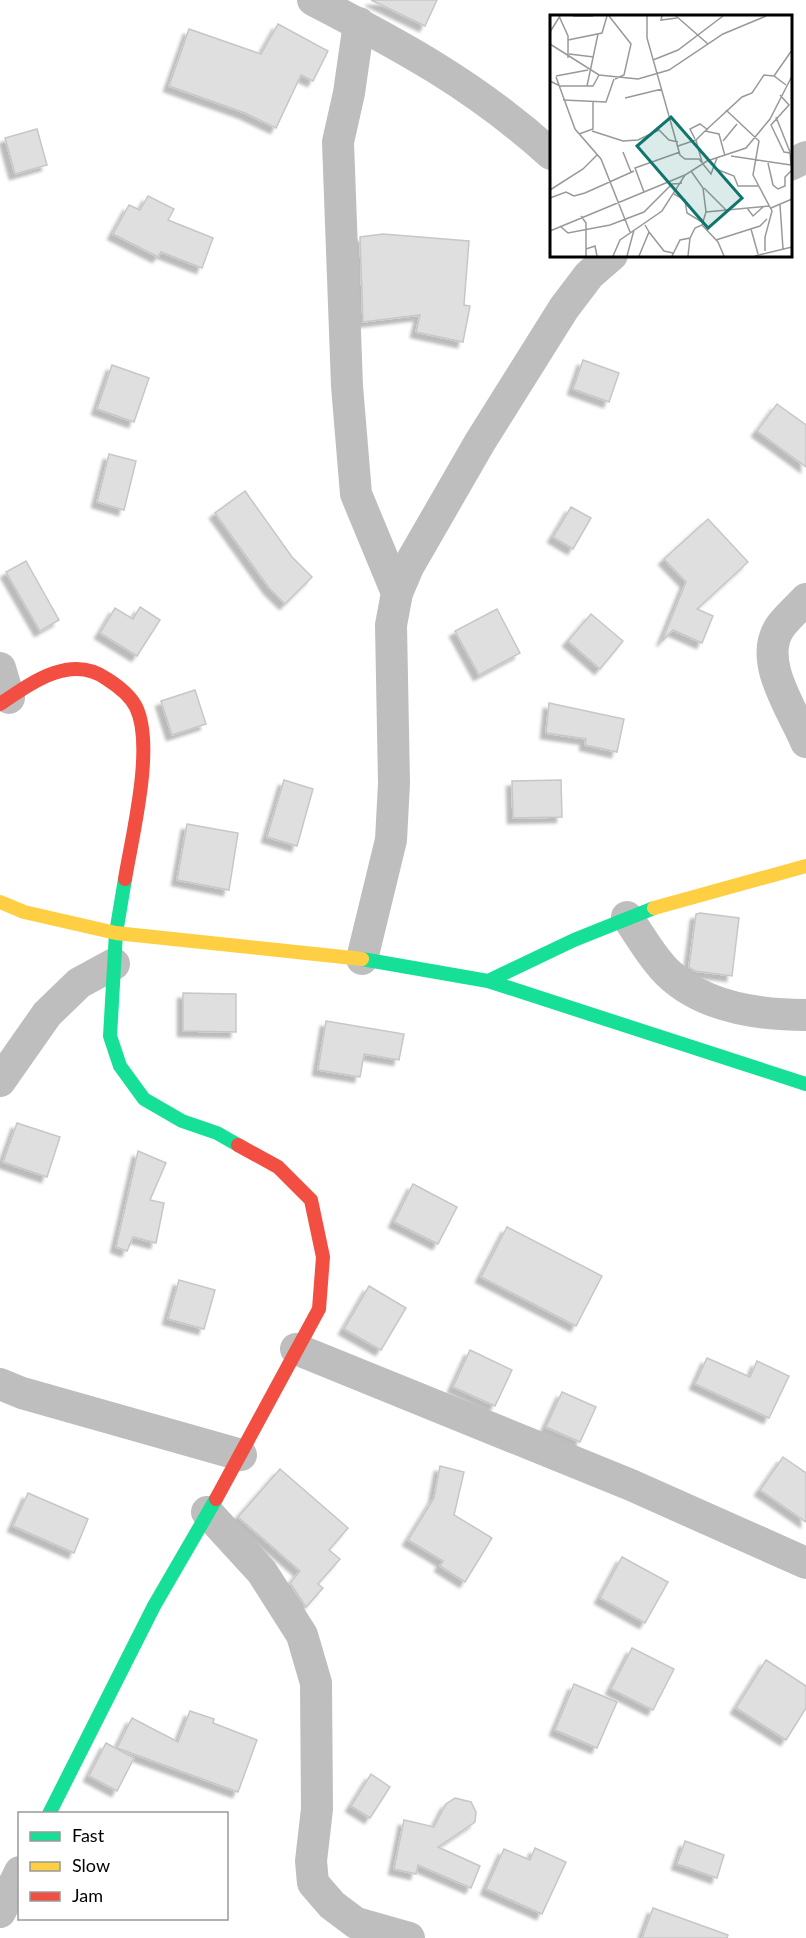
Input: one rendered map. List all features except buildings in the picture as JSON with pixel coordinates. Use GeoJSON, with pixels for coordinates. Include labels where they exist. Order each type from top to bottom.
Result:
{"type":"FeatureCollection","features":[{"type":"Feature","properties":{"kind":"street"},"geometry":{"type":"LineString","coordinates":[[314,0],[435,65],[504,113],[550,153]]}},
{"type":"Feature","properties":{"kind":"street"},"geometry":{"type":"LineString","coordinates":[[359,23],[349,93],[338,142],[347,386],[356,494],[397,593]]}},
{"type":"Feature","properties":{"kind":"street"},"geometry":{"type":"LineString","coordinates":[[791,164],[806,157]]}},
{"type":"Feature","properties":{"kind":"street"},"geometry":{"type":"LineString","coordinates":[[363,959],[391,840],[394,783],[391,625],[397,593],[408,567],[480,442],[564,308],[589,275],[611,256]]}},
{"type":"Feature","properties":{"kind":"street"},"geometry":{"type":"LineString","coordinates":[[806,599],[779,628],[772,646],[772,662],[806,742]]}},
{"type":"Feature","properties":{"kind":"street"},"geometry":{"type":"LineString","coordinates":[[0,668],[4,701],[34,681],[68,668],[95,670],[122,689],[136,707],[143,732],[142,774],[116,933],[110,1036],[120,1066],[144,1099],[182,1121],[217,1133],[278,1167],[311,1200],[323,1257],[319,1310],[154,1606],[50,1812]]}},
{"type":"Feature","properties":{"kind":"street"},"geometry":{"type":"LineString","coordinates":[[488,981],[627,917],[741,881],[806,866]]}},
{"type":"Feature","properties":{"kind":"street"},"geometry":{"type":"LineString","coordinates":[[0,902],[24,912],[116,933],[363,959],[488,981],[806,1084]]}},
{"type":"Feature","properties":{"kind":"street"},"geometry":{"type":"LineString","coordinates":[[627,917],[667,973],[702,997],[769,1015],[806,1015]]}},
{"type":"Feature","properties":{"kind":"street"},"geometry":{"type":"LineString","coordinates":[[0,1081],[47,1014],[79,983],[114,964]]}},
{"type":"Feature","properties":{"kind":"street"},"geometry":{"type":"LineString","coordinates":[[296,1349],[631,1485],[806,1563]]}},
{"type":"Feature","properties":{"kind":"street"},"geometry":{"type":"LineString","coordinates":[[0,1384],[22,1393],[240,1455]]}},
{"type":"Feature","properties":{"kind":"street"},"geometry":{"type":"LineString","coordinates":[[207,1512],[262,1572],[302,1635],[316,1683],[317,1809],[311,1861],[313,1883],[327,1901],[356,1923],[409,1938]]}},
{"type":"Feature","properties":{"kind":"street"},"geometry":{"type":"LineString","coordinates":[[0,1912],[18,1876]]}},
{"type":"Feature","properties":{"kind":"traffic: fast"},"geometry":{"type":"LineString","coordinates":[[125,879],[116,933],[110,1036],[120,1066],[144,1099],[182,1121],[217,1133],[238,1145]]}},
{"type":"Feature","properties":{"kind":"traffic: fast"},"geometry":{"type":"LineString","coordinates":[[362,959],[488,981],[574,940],[654,908]]}},
{"type":"Feature","properties":{"kind":"traffic: fast"},"geometry":{"type":"LineString","coordinates":[[488,981],[806,1084]]}},
{"type":"Feature","properties":{"kind":"traffic: fast"},"geometry":{"type":"LineString","coordinates":[[50,1812],[154,1606],[216,1499]]}},
{"type":"Feature","properties":{"kind":"traffic: slow"},"geometry":{"type":"LineString","coordinates":[[654,908],[806,866]]}},
{"type":"Feature","properties":{"kind":"traffic: slow"},"geometry":{"type":"LineString","coordinates":[[0,902],[24,912],[116,933],[362,959]]}},
{"type":"Feature","properties":{"kind":"traffic: jam"},"geometry":{"type":"LineString","coordinates":[[0,704],[38,680],[65,670],[79,669],[93,672],[107,679],[123,691],[136,707],[141,724],[143,767],[137,816],[125,879]]}},
{"type":"Feature","properties":{"kind":"traffic: jam"},"geometry":{"type":"LineString","coordinates":[[216,1499],[319,1309],[323,1257],[311,1200],[278,1167],[238,1145]]}}]}
